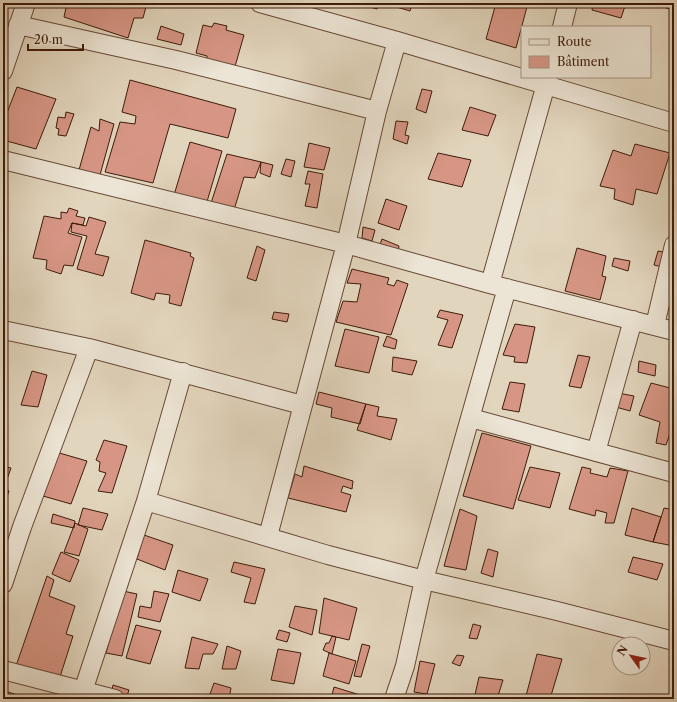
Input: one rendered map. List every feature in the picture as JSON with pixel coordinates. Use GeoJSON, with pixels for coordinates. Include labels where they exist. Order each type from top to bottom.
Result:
{"type":"FeatureCollection","features":[{"type":"Feature","properties":{"kind":"street"},"geometry":{"type":"LineString","coordinates":[[3,71],[26,3]]}},
{"type":"Feature","properties":{"kind":"street"},"geometry":{"type":"LineString","coordinates":[[260,3],[521,75]]}},
{"type":"Feature","properties":{"kind":"street"},"geometry":{"type":"LineString","coordinates":[[562,26],[568,3]]}},
{"type":"Feature","properties":{"kind":"street"},"geometry":{"type":"LineString","coordinates":[[18,25],[176,60],[377,110]]}},
{"type":"Feature","properties":{"kind":"street"},"geometry":{"type":"LineString","coordinates":[[268,536],[346,244],[377,110],[397,41]]}},
{"type":"Feature","properties":{"kind":"street"},"geometry":{"type":"LineString","coordinates":[[532,78],[674,123]]}},
{"type":"Feature","properties":{"kind":"street"},"geometry":{"type":"LineString","coordinates":[[394,699],[404,666],[424,580],[472,418],[499,286],[547,82]]}},
{"type":"Feature","properties":{"kind":"street"},"geometry":{"type":"LineString","coordinates":[[3,160],[346,244],[499,286],[674,331]]}},
{"type":"Feature","properties":{"kind":"street"},"geometry":{"type":"LineString","coordinates":[[655,325],[674,245]]}},
{"type":"Feature","properties":{"kind":"street"},"geometry":{"type":"LineString","coordinates":[[596,452],[633,320]]}},
{"type":"Feature","properties":{"kind":"street"},"geometry":{"type":"LineString","coordinates":[[3,330],[89,348],[184,372],[302,405]]}},
{"type":"Feature","properties":{"kind":"street"},"geometry":{"type":"LineString","coordinates":[[3,584],[22,527],[89,348]]}},
{"type":"Feature","properties":{"kind":"street"},"geometry":{"type":"LineString","coordinates":[[84,691],[146,501],[184,372]]}},
{"type":"Feature","properties":{"kind":"street"},"geometry":{"type":"LineString","coordinates":[[472,418],[674,473]]}},
{"type":"Feature","properties":{"kind":"street"},"geometry":{"type":"LineString","coordinates":[[146,501],[328,555],[674,641]]}},
{"type":"Feature","properties":{"kind":"street"},"geometry":{"type":"LineString","coordinates":[[3,670],[115,699]]}},
{"type":"Feature","properties":{"kind":"building"},"geometry":{"type":"Polygon","coordinates":[[[67,3],[147,3],[143,18],[134,18],[128,38],[64,17],[67,3]]]}},
{"type":"Feature","properties":{"kind":"building"},"geometry":{"type":"Polygon","coordinates":[[[355,3],[379,3],[377,9],[355,3]]]}},
{"type":"Feature","properties":{"kind":"building"},"geometry":{"type":"Polygon","coordinates":[[[391,3],[412,3],[410,11],[390,5],[391,3]]]}},
{"type":"Feature","properties":{"kind":"building"},"geometry":{"type":"Polygon","coordinates":[[[496,3],[528,3],[516,48],[486,39],[496,3]]]}},
{"type":"Feature","properties":{"kind":"building"},"geometry":{"type":"Polygon","coordinates":[[[593,3],[626,3],[621,18],[592,10],[593,3]]]}},
{"type":"Feature","properties":{"kind":"building"},"geometry":{"type":"Polygon","coordinates":[[[664,3],[674,3],[674,10],[663,7],[664,3]]]}},
{"type":"Feature","properties":{"kind":"building"},"geometry":{"type":"Polygon","coordinates":[[[214,23],[227,26],[226,30],[244,35],[234,70],[207,60],[207,56],[196,53],[203,25],[212,27],[214,23]]]}},
{"type":"Feature","properties":{"kind":"building"},"geometry":{"type":"Polygon","coordinates":[[[161,26],[184,34],[181,45],[157,39],[161,26]]]}},
{"type":"Feature","properties":{"kind":"building"},"geometry":{"type":"Polygon","coordinates":[[[130,80],[236,109],[228,138],[170,124],[153,183],[105,172],[120,122],[135,124],[136,116],[122,112],[130,80]]]}},
{"type":"Feature","properties":{"kind":"building"},"geometry":{"type":"Polygon","coordinates":[[[17,87],[56,99],[36,149],[3,140],[3,123],[17,87]]]}},
{"type":"Feature","properties":{"kind":"building"},"geometry":{"type":"Polygon","coordinates":[[[422,89],[432,91],[426,113],[416,109],[422,89]]]}},
{"type":"Feature","properties":{"kind":"building"},"geometry":{"type":"Polygon","coordinates":[[[470,107],[496,115],[488,136],[462,130],[470,107]]]}},
{"type":"Feature","properties":{"kind":"building"},"geometry":{"type":"Polygon","coordinates":[[[66,112],[74,114],[66,136],[58,135],[59,129],[56,128],[58,117],[65,118],[66,112]]]}},
{"type":"Feature","properties":{"kind":"building"},"geometry":{"type":"Polygon","coordinates":[[[100,119],[114,124],[100,175],[79,170],[91,127],[99,131],[100,119]]]}},
{"type":"Feature","properties":{"kind":"building"},"geometry":{"type":"Polygon","coordinates":[[[396,121],[408,122],[405,135],[409,136],[407,144],[393,139],[396,121]]]}},
{"type":"Feature","properties":{"kind":"building"},"geometry":{"type":"Polygon","coordinates":[[[190,142],[222,151],[206,205],[174,195],[190,142]]]}},
{"type":"Feature","properties":{"kind":"building"},"geometry":{"type":"Polygon","coordinates":[[[309,143],[330,148],[324,170],[304,167],[309,143]]]}},
{"type":"Feature","properties":{"kind":"building"},"geometry":{"type":"Polygon","coordinates":[[[635,144],[670,153],[657,194],[636,189],[633,205],[614,199],[615,189],[600,186],[613,150],[631,156],[635,144]]]}},
{"type":"Feature","properties":{"kind":"building"},"geometry":{"type":"Polygon","coordinates":[[[438,153],[471,160],[462,187],[428,179],[438,153]]]}},
{"type":"Feature","properties":{"kind":"building"},"geometry":{"type":"Polygon","coordinates":[[[227,154],[261,162],[255,178],[244,177],[234,210],[211,203],[227,154]]]}},
{"type":"Feature","properties":{"kind":"building"},"geometry":{"type":"Polygon","coordinates":[[[286,159],[295,161],[291,177],[281,174],[286,159]]]}},
{"type":"Feature","properties":{"kind":"building"},"geometry":{"type":"Polygon","coordinates":[[[261,162],[273,165],[270,177],[260,173],[261,162]]]}},
{"type":"Feature","properties":{"kind":"building"},"geometry":{"type":"Polygon","coordinates":[[[308,171],[323,174],[317,208],[305,206],[310,184],[305,184],[308,171]]]}},
{"type":"Feature","properties":{"kind":"building"},"geometry":{"type":"Polygon","coordinates":[[[386,199],[407,206],[399,230],[378,223],[386,199]]]}},
{"type":"Feature","properties":{"kind":"building"},"geometry":{"type":"Polygon","coordinates":[[[69,208],[78,211],[76,216],[85,218],[83,225],[72,223],[68,233],[82,237],[73,266],[64,265],[61,274],[46,269],[47,260],[33,258],[44,216],[61,219],[61,212],[67,213],[69,208]]]}},
{"type":"Feature","properties":{"kind":"building"},"geometry":{"type":"Polygon","coordinates":[[[89,217],[106,222],[95,254],[109,257],[103,276],[77,269],[87,236],[71,232],[72,223],[86,226],[89,217]]]}},
{"type":"Feature","properties":{"kind":"building"},"geometry":{"type":"Polygon","coordinates":[[[363,227],[375,230],[372,241],[362,238],[363,227]]]}},
{"type":"Feature","properties":{"kind":"building"},"geometry":{"type":"Polygon","coordinates":[[[382,239],[399,246],[398,252],[379,247],[382,239]]]}},
{"type":"Feature","properties":{"kind":"building"},"geometry":{"type":"Polygon","coordinates":[[[145,240],[191,253],[190,256],[194,258],[181,306],[169,303],[170,295],[156,293],[154,300],[131,293],[145,240]]]}},
{"type":"Feature","properties":{"kind":"building"},"geometry":{"type":"Polygon","coordinates":[[[257,246],[265,250],[256,281],[247,278],[257,246]]]}},
{"type":"Feature","properties":{"kind":"building"},"geometry":{"type":"Polygon","coordinates":[[[577,248],[606,256],[602,276],[606,277],[600,300],[565,291],[577,248]]]}},
{"type":"Feature","properties":{"kind":"building"},"geometry":{"type":"Polygon","coordinates":[[[658,251],[669,253],[667,268],[654,265],[658,251]]]}},
{"type":"Feature","properties":{"kind":"building"},"geometry":{"type":"Polygon","coordinates":[[[614,258],[630,261],[628,271],[612,266],[614,258]]]}},
{"type":"Feature","properties":{"kind":"building"},"geometry":{"type":"Polygon","coordinates":[[[352,269],[389,278],[387,284],[394,286],[397,280],[408,284],[391,335],[336,322],[343,301],[357,302],[361,284],[347,283],[352,269]]]}},
{"type":"Feature","properties":{"kind":"building"},"geometry":{"type":"Polygon","coordinates":[[[440,310],[463,315],[452,348],[438,345],[448,320],[437,317],[440,310]]]}},
{"type":"Feature","properties":{"kind":"building"},"geometry":{"type":"Polygon","coordinates":[[[274,312],[289,314],[287,322],[272,319],[274,312]]]}},
{"type":"Feature","properties":{"kind":"building"},"geometry":{"type":"Polygon","coordinates":[[[515,324],[535,327],[527,363],[514,362],[515,357],[503,355],[515,324]]]}},
{"type":"Feature","properties":{"kind":"building"},"geometry":{"type":"Polygon","coordinates":[[[345,329],[379,337],[369,373],[335,366],[345,329]]]}},
{"type":"Feature","properties":{"kind":"building"},"geometry":{"type":"Polygon","coordinates":[[[387,336],[397,340],[395,349],[383,346],[387,336]]]}},
{"type":"Feature","properties":{"kind":"building"},"geometry":{"type":"Polygon","coordinates":[[[578,355],[590,357],[581,388],[569,386],[578,355]]]}},
{"type":"Feature","properties":{"kind":"building"},"geometry":{"type":"Polygon","coordinates":[[[393,357],[417,361],[412,375],[392,371],[393,357]]]}},
{"type":"Feature","properties":{"kind":"building"},"geometry":{"type":"Polygon","coordinates":[[[639,361],[656,365],[655,376],[638,372],[639,361]]]}},
{"type":"Feature","properties":{"kind":"building"},"geometry":{"type":"Polygon","coordinates":[[[32,371],[47,375],[38,407],[21,405],[32,371]]]}},
{"type":"Feature","properties":{"kind":"building"},"geometry":{"type":"Polygon","coordinates":[[[510,382],[525,384],[519,412],[502,409],[510,382]]]}},
{"type":"Feature","properties":{"kind":"building"},"geometry":{"type":"Polygon","coordinates":[[[651,383],[674,389],[674,422],[666,445],[656,443],[660,422],[639,415],[651,383]]]}},
{"type":"Feature","properties":{"kind":"building"},"geometry":{"type":"Polygon","coordinates":[[[319,392],[366,404],[360,424],[331,417],[332,408],[316,404],[319,392]]]}},
{"type":"Feature","properties":{"kind":"building"},"geometry":{"type":"Polygon","coordinates":[[[618,393],[634,396],[630,411],[616,407],[618,393]]]}},
{"type":"Feature","properties":{"kind":"building"},"geometry":{"type":"Polygon","coordinates":[[[366,404],[379,407],[377,416],[397,419],[391,440],[357,430],[366,404]]]}},
{"type":"Feature","properties":{"kind":"building"},"geometry":{"type":"Polygon","coordinates":[[[482,433],[531,446],[513,509],[463,496],[482,433]]]}},
{"type":"Feature","properties":{"kind":"building"},"geometry":{"type":"Polygon","coordinates":[[[104,440],[127,446],[112,493],[98,491],[106,473],[99,471],[100,462],[96,460],[104,440]]]}},
{"type":"Feature","properties":{"kind":"building"},"geometry":{"type":"Polygon","coordinates":[[[56,452],[87,461],[71,504],[43,496],[56,452]]]}},
{"type":"Feature","properties":{"kind":"building"},"geometry":{"type":"Polygon","coordinates":[[[3,466],[11,468],[4,488],[9,491],[3,508],[3,466]]]}},
{"type":"Feature","properties":{"kind":"building"},"geometry":{"type":"Polygon","coordinates":[[[304,466],[353,481],[352,489],[343,486],[341,492],[351,495],[346,512],[288,498],[295,474],[302,477],[304,466]]]}},
{"type":"Feature","properties":{"kind":"building"},"geometry":{"type":"Polygon","coordinates":[[[530,467],[560,473],[550,508],[518,500],[530,467]]]}},
{"type":"Feature","properties":{"kind":"building"},"geometry":{"type":"Polygon","coordinates":[[[582,467],[591,469],[590,473],[607,477],[610,468],[628,471],[614,523],[605,523],[607,513],[596,510],[595,516],[569,509],[582,467]]]}},
{"type":"Feature","properties":{"kind":"building"},"geometry":{"type":"Polygon","coordinates":[[[83,508],[108,514],[102,530],[78,525],[83,508]]]}},
{"type":"Feature","properties":{"kind":"building"},"geometry":{"type":"Polygon","coordinates":[[[632,508],[661,517],[653,542],[625,535],[632,508]]]}},
{"type":"Feature","properties":{"kind":"building"},"geometry":{"type":"Polygon","coordinates":[[[664,508],[674,510],[674,546],[653,542],[664,508]]]}},
{"type":"Feature","properties":{"kind":"building"},"geometry":{"type":"Polygon","coordinates":[[[460,509],[477,516],[466,570],[444,566],[460,509]]]}},
{"type":"Feature","properties":{"kind":"building"},"geometry":{"type":"Polygon","coordinates":[[[53,514],[75,521],[74,528],[51,523],[53,514]]]}},
{"type":"Feature","properties":{"kind":"building"},"geometry":{"type":"Polygon","coordinates":[[[75,523],[88,529],[79,556],[64,552],[75,523]]]}},
{"type":"Feature","properties":{"kind":"building"},"geometry":{"type":"Polygon","coordinates":[[[144,535],[173,545],[165,570],[137,559],[144,535]]]}},
{"type":"Feature","properties":{"kind":"building"},"geometry":{"type":"Polygon","coordinates":[[[488,549],[498,552],[493,577],[481,573],[488,549]]]}},
{"type":"Feature","properties":{"kind":"building"},"geometry":{"type":"Polygon","coordinates":[[[61,552],[79,560],[70,582],[52,574],[61,552]]]}},
{"type":"Feature","properties":{"kind":"building"},"geometry":{"type":"Polygon","coordinates":[[[633,557],[663,564],[657,580],[628,572],[633,557]]]}},
{"type":"Feature","properties":{"kind":"building"},"geometry":{"type":"Polygon","coordinates":[[[234,562],[265,569],[255,604],[244,602],[251,578],[231,572],[234,562]]]}},
{"type":"Feature","properties":{"kind":"building"},"geometry":{"type":"Polygon","coordinates":[[[178,570],[208,579],[200,601],[172,592],[178,570]]]}},
{"type":"Feature","properties":{"kind":"building"},"geometry":{"type":"Polygon","coordinates":[[[47,576],[54,580],[49,596],[75,606],[66,634],[73,636],[59,680],[15,669],[47,576]]]}},
{"type":"Feature","properties":{"kind":"building"},"geometry":{"type":"Polygon","coordinates":[[[123,591],[137,594],[122,656],[106,653],[123,591]]]}},
{"type":"Feature","properties":{"kind":"building"},"geometry":{"type":"Polygon","coordinates":[[[154,591],[169,594],[160,622],[138,617],[140,606],[151,608],[154,591]]]}},
{"type":"Feature","properties":{"kind":"building"},"geometry":{"type":"Polygon","coordinates":[[[324,598],[357,608],[349,640],[319,633],[324,598]]]}},
{"type":"Feature","properties":{"kind":"building"},"geometry":{"type":"Polygon","coordinates":[[[295,606],[317,610],[312,635],[289,627],[295,606]]]}},
{"type":"Feature","properties":{"kind":"building"},"geometry":{"type":"Polygon","coordinates":[[[473,624],[481,626],[477,639],[469,638],[473,624]]]}},
{"type":"Feature","properties":{"kind":"building"},"geometry":{"type":"Polygon","coordinates":[[[136,625],[161,631],[150,664],[126,658],[136,625]]]}},
{"type":"Feature","properties":{"kind":"building"},"geometry":{"type":"Polygon","coordinates":[[[279,630],[290,633],[287,642],[276,639],[279,630]]]}},
{"type":"Feature","properties":{"kind":"building"},"geometry":{"type":"Polygon","coordinates":[[[332,636],[336,637],[332,654],[323,650],[326,643],[329,643],[332,636]]]}},
{"type":"Feature","properties":{"kind":"building"},"geometry":{"type":"Polygon","coordinates":[[[192,637],[218,644],[213,654],[203,654],[199,669],[185,668],[192,637]]]}},
{"type":"Feature","properties":{"kind":"building"},"geometry":{"type":"Polygon","coordinates":[[[362,644],[370,646],[361,677],[354,676],[362,644]]]}},
{"type":"Feature","properties":{"kind":"building"},"geometry":{"type":"Polygon","coordinates":[[[227,646],[241,651],[236,669],[222,669],[227,646]]]}},
{"type":"Feature","properties":{"kind":"building"},"geometry":{"type":"Polygon","coordinates":[[[278,649],[301,653],[294,684],[271,680],[278,649]]]}},
{"type":"Feature","properties":{"kind":"building"},"geometry":{"type":"Polygon","coordinates":[[[329,653],[356,661],[349,684],[323,676],[329,653]]]}},
{"type":"Feature","properties":{"kind":"building"},"geometry":{"type":"Polygon","coordinates":[[[537,654],[562,659],[550,699],[539,699],[526,696],[537,654]]]}},
{"type":"Feature","properties":{"kind":"building"},"geometry":{"type":"Polygon","coordinates":[[[457,655],[464,656],[460,666],[452,663],[457,655]]]}},
{"type":"Feature","properties":{"kind":"building"},"geometry":{"type":"Polygon","coordinates":[[[420,661],[435,664],[427,694],[414,692],[420,661]]]}},
{"type":"Feature","properties":{"kind":"building"},"geometry":{"type":"Polygon","coordinates":[[[479,677],[503,680],[497,699],[474,699],[479,677]]]}},
{"type":"Feature","properties":{"kind":"building"},"geometry":{"type":"Polygon","coordinates":[[[214,683],[231,688],[229,699],[223,699],[210,694],[214,683]]]}},
{"type":"Feature","properties":{"kind":"building"},"geometry":{"type":"Polygon","coordinates":[[[113,685],[129,690],[127,696],[111,694],[113,685]]]}},
{"type":"Feature","properties":{"kind":"building"},"geometry":{"type":"Polygon","coordinates":[[[334,687],[360,695],[358,699],[331,699],[334,687]]]}},
{"type":"Feature","properties":{"kind":"building"},"geometry":{"type":"Polygon","coordinates":[[[5,691],[30,699],[3,699],[5,691]]]}}]}
